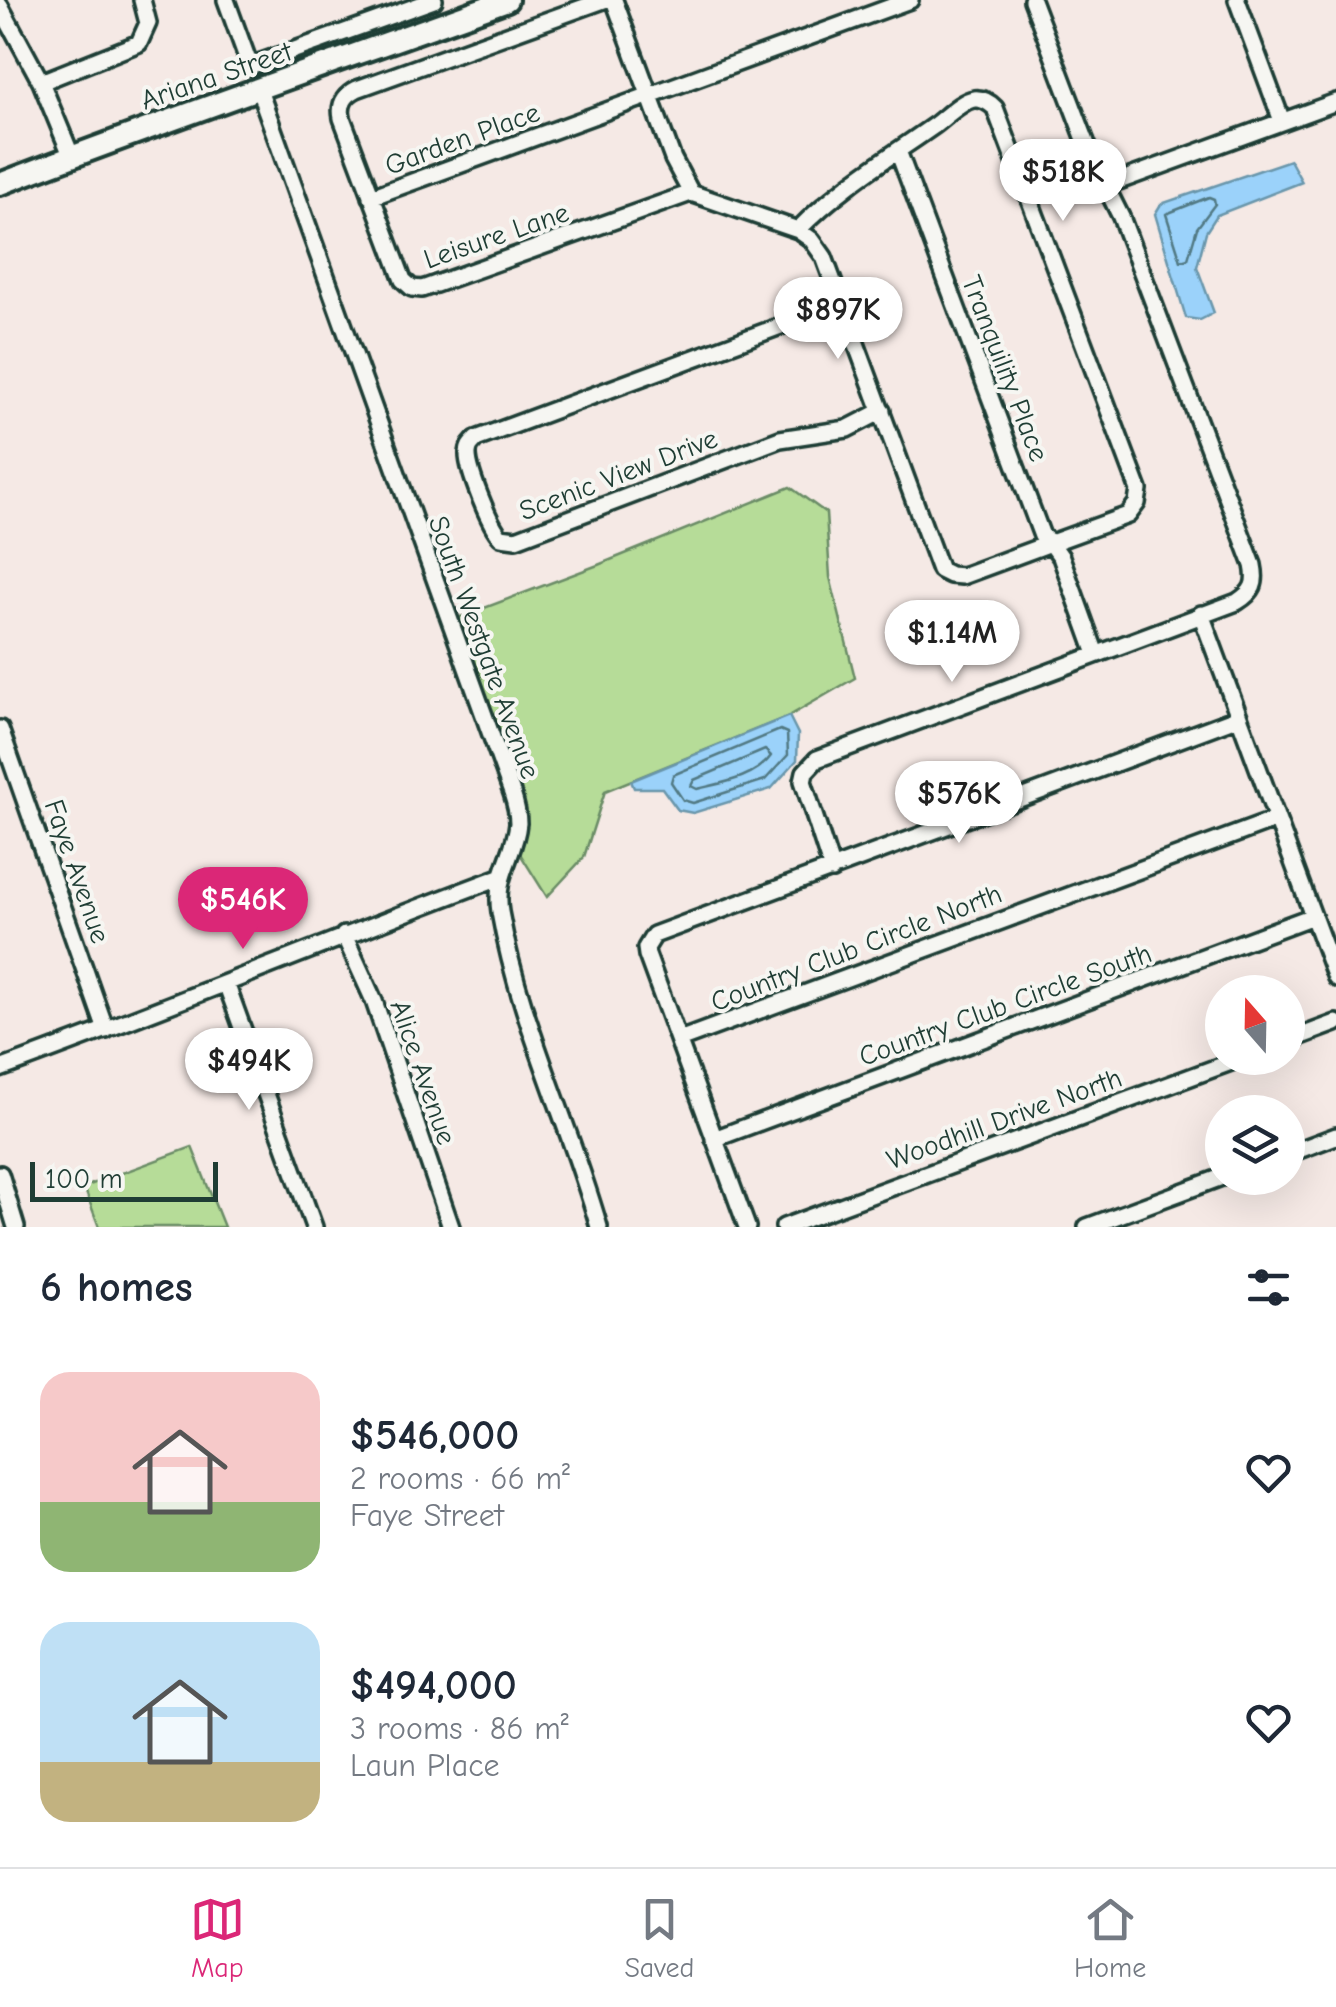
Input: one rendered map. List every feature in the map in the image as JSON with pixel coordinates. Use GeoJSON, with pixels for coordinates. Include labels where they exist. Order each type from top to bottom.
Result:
{"type":"FeatureCollection","features":[{"type":"Feature","properties":{"kind":"street"},"geometry":{"type":"LineString","coordinates":[[18,0],[1,11],[41,82],[71,155]]}},
{"type":"Feature","properties":{"kind":"street"},"geometry":{"type":"LineString","coordinates":[[41,82],[139,43],[148,22],[142,0]]}},
{"type":"Feature","properties":{"kind":"street"},"geometry":{"type":"LineString","coordinates":[[226,0],[250,66],[434,0]]}},
{"type":"Feature","properties":{"kind":"street","name":"Ariana Street"},"geometry":{"type":"LineString","coordinates":[[0,184],[71,155],[507,0]]}},
{"type":"Feature","properties":{"kind":"street","name":"Garden Place"},"geometry":{"type":"LineString","coordinates":[[604,0],[346,96],[342,118],[371,198],[910,0]]}},
{"type":"Feature","properties":{"kind":"street"},"geometry":{"type":"LineString","coordinates":[[614,0],[672,160],[690,193],[798,230],[812,240],[824,257],[940,570],[950,576],[962,576],[1128,515],[1137,503],[1138,490],[995,108],[982,100],[968,102],[816,211],[798,230]]}},
{"type":"Feature","properties":{"kind":"street"},"geometry":{"type":"LineString","coordinates":[[832,870],[803,781],[810,764],[1201,614],[1250,594],[1254,586],[1253,566],[1108,185],[1094,163],[1032,0]]}},
{"type":"Feature","properties":{"kind":"street"},"geometry":{"type":"LineString","coordinates":[[1237,0],[1282,121]]}},
{"type":"Feature","properties":{"kind":"street","name":"South Westgate Avenue"},"geometry":{"type":"LineString","coordinates":[[259,90],[512,793],[518,823],[500,877],[499,906],[522,1000],[598,1227]]}},
{"type":"Feature","properties":{"kind":"street"},"geometry":{"type":"LineString","coordinates":[[1108,185],[1336,102]]}},
{"type":"Feature","properties":{"kind":"street","name":"Tranquility Place"},"geometry":{"type":"LineString","coordinates":[[898,151],[1042,536],[1061,557],[1096,654]]}},
{"type":"Feature","properties":{"kind":"street","name":"Leisure Lane"},"geometry":{"type":"LineString","coordinates":[[371,198],[403,280],[412,288],[422,289],[690,193]]}},
{"type":"Feature","properties":{"kind":"street","name":"Scenic View Drive"},"geometry":{"type":"LineString","coordinates":[[840,304],[476,439],[468,459],[492,526],[501,537],[516,539],[780,439],[847,428],[882,412]]}},
{"type":"Feature","properties":{"kind":"street"},"geometry":{"type":"LineString","coordinates":[[1201,614],[1336,978]]}},
{"type":"Feature","properties":{"kind":"street"},"geometry":{"type":"LineString","coordinates":[[747,1227],[647,955],[651,938],[660,930],[832,870],[1239,717]]}},
{"type":"Feature","properties":{"kind":"street","name":"Faye Avenue"},"geometry":{"type":"LineString","coordinates":[[0,729],[106,1030]]}},
{"type":"Feature","properties":{"kind":"street","name":"Country Club Circle North"},"geometry":{"type":"LineString","coordinates":[[678,1040],[1276,818]]}},
{"type":"Feature","properties":{"kind":"street"},"geometry":{"type":"LineString","coordinates":[[0,1069],[500,877]]}},
{"type":"Feature","properties":{"kind":"street","name":"Country Club Circle South"},"geometry":{"type":"LineString","coordinates":[[714,1139],[1313,916]]}},
{"type":"Feature","properties":{"kind":"street","name":"Alice Avenue"},"geometry":{"type":"LineString","coordinates":[[344,935],[374,1001],[451,1227]]}},
{"type":"Feature","properties":{"kind":"street"},"geometry":{"type":"LineString","coordinates":[[226,984],[314,1227]]}},
{"type":"Feature","properties":{"kind":"street"},"geometry":{"type":"LineString","coordinates":[[1305,1035],[1336,1023]]}},
{"type":"Feature","properties":{"kind":"street","name":"Woodhill Drive North"},"geometry":{"type":"LineString","coordinates":[[784,1227],[1205,1072]]}},
{"type":"Feature","properties":{"kind":"street"},"geometry":{"type":"LineString","coordinates":[[1305,1148],[1336,1136]]}},
{"type":"Feature","properties":{"kind":"street"},"geometry":{"type":"LineString","coordinates":[[0,1174],[16,1227]]}},
{"type":"Feature","properties":{"kind":"street"},"geometry":{"type":"LineString","coordinates":[[1087,1227],[1205,1184]]}},
{"type":"Feature","properties":{"kind":"green space"},"geometry":{"type":"Polygon","coordinates":[[[790,487],[826,513],[830,577],[855,678],[789,716],[605,791],[584,857],[547,897],[517,849],[520,844],[455,619],[790,487]]]}},
{"type":"Feature","properties":{"kind":"green space"},"geometry":{"type":"Polygon","coordinates":[[[192,1147],[224,1227],[99,1227],[84,1187],[192,1147]]]}},
{"type":"Feature","properties":{"kind":"water"},"geometry":{"type":"Polygon","coordinates":[[[1290,160],[1302,182],[1217,215],[1206,232],[1197,267],[1214,313],[1200,320],[1186,318],[1155,214],[1161,204],[1290,160]]]}},
{"type":"Feature","properties":{"kind":"water"},"geometry":{"type":"Polygon","coordinates":[[[789,716],[798,734],[797,760],[771,789],[693,813],[678,810],[662,788],[634,788],[631,781],[789,716]]]}}]}
